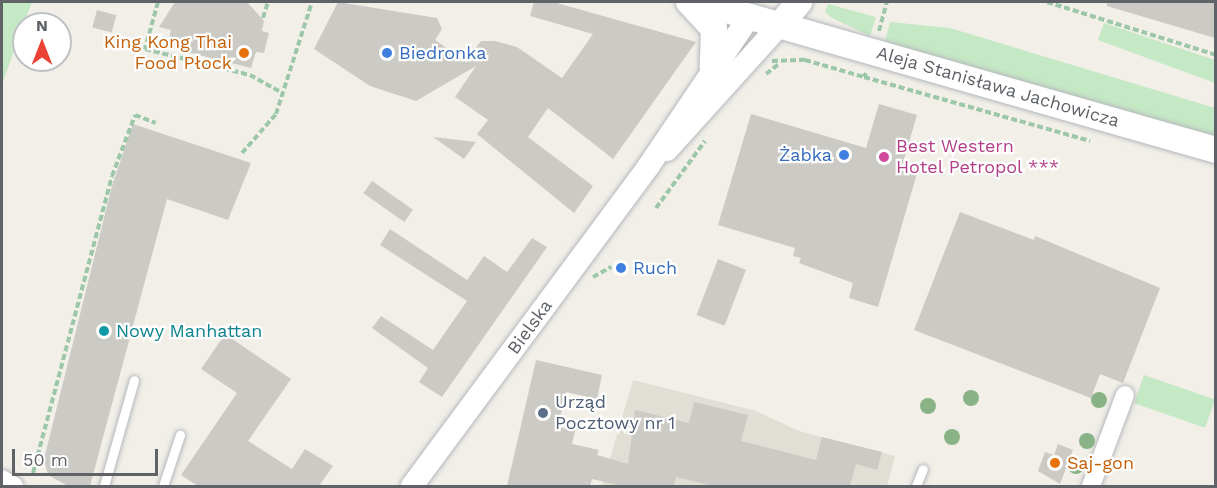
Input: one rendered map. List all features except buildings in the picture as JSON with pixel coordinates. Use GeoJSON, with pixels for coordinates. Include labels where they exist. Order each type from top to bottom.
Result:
{"type":"FeatureCollection","features":[{"type":"Feature","properties":{"kind":"main road"},"geometry":{"type":"LineString","coordinates":[[690,2],[714,28],[713,68]]}},
{"type":"Feature","properties":{"kind":"main road","name":"Aleja Stanisława Jachowicza"},"geometry":{"type":"LineString","coordinates":[[698,2],[1215,150]]}},
{"type":"Feature","properties":{"kind":"main road","name":"Bielska"},"geometry":{"type":"LineString","coordinates":[[780,25],[799,2]]}},
{"type":"Feature","properties":{"kind":"street","name":"Bielska"},"geometry":{"type":"LineString","coordinates":[[412,486],[648,167],[750,16]]}},
{"type":"Feature","properties":{"kind":"street","name":"Bielska"},"geometry":{"type":"LineString","coordinates":[[648,167],[701,118],[780,25]]}},
{"type":"Feature","properties":{"kind":"street"},"geometry":{"type":"LineString","coordinates":[[1091,486],[1125,395]]}},
{"type":"Feature","properties":{"kind":"street"},"geometry":{"type":"LineString","coordinates":[[2,479],[14,486]]}},
{"type":"Feature","properties":{"kind":"lane"},"geometry":{"type":"LineString","coordinates":[[104,486],[134,380]]}},
{"type":"Feature","properties":{"kind":"lane"},"geometry":{"type":"LineString","coordinates":[[164,486],[180,435]]}},
{"type":"Feature","properties":{"kind":"lane"},"geometry":{"type":"LineString","coordinates":[[915,486],[923,469]]}},
{"type":"Feature","properties":{"kind":"path"},"geometry":{"type":"LineString","coordinates":[[158,2],[145,49],[250,75],[283,93]]}},
{"type":"Feature","properties":{"kind":"path"},"geometry":{"type":"LineString","coordinates":[[263,18],[268,2]]}},
{"type":"Feature","properties":{"kind":"path"},"geometry":{"type":"LineString","coordinates":[[242,153],[276,114],[312,2]]}},
{"type":"Feature","properties":{"kind":"path"},"geometry":{"type":"LineString","coordinates":[[1047,2],[1215,55]]}},
{"type":"Feature","properties":{"kind":"path"},"geometry":{"type":"LineString","coordinates":[[761,78],[780,63]]}},
{"type":"Feature","properties":{"kind":"path"},"geometry":{"type":"LineString","coordinates":[[33,472],[112,176],[135,115],[156,123]]}},
{"type":"Feature","properties":{"kind":"path"},"geometry":{"type":"LineString","coordinates":[[656,208],[712,132]]}},
{"type":"Feature","properties":{"kind":"shaded area"},"geometry":{"type":"Polygon","coordinates":[[[633,380],[756,411],[799,431],[895,456],[887,486],[602,486],[633,380]]]}},
{"type":"Feature","properties":{"kind":"green space"},"geometry":{"type":"Polygon","coordinates":[[[2,2],[32,2],[28,12],[12,12],[12,57],[2,84],[2,2]]]}},
{"type":"Feature","properties":{"kind":"green space"},"geometry":{"type":"Polygon","coordinates":[[[828,4],[876,17],[870,36],[832,18],[825,12],[828,4]]]}},
{"type":"Feature","properties":{"kind":"green space"},"geometry":{"type":"Polygon","coordinates":[[[890,22],[950,28],[1215,108],[1215,138],[885,42],[890,22]]]}},
{"type":"Feature","properties":{"kind":"green space"},"geometry":{"type":"Polygon","coordinates":[[[1104,23],[1215,60],[1215,83],[1098,40],[1104,23]]]}},
{"type":"Feature","properties":{"kind":"green space"},"geometry":{"type":"Polygon","coordinates":[[[1144,375],[1215,399],[1205,428],[1134,403],[1144,375]]]}},
{"type":"Feature","properties":{"kind":"place","name":"King Kong Thai Food Płock"},"geometry":{"type":"Point","coordinates":[244,53]}},
{"type":"Feature","properties":{"kind":"place","name":"Biedronka"},"geometry":{"type":"Point","coordinates":[387,53]}},
{"type":"Feature","properties":{"kind":"place","name":"Żabka"},"geometry":{"type":"Point","coordinates":[844,155]}},
{"type":"Feature","properties":{"kind":"place","name":"Best Western Hotel Petropol ***"},"geometry":{"type":"Point","coordinates":[884,157]}},
{"type":"Feature","properties":{"kind":"place","name":"Ruch"},"geometry":{"type":"Point","coordinates":[621,268]}},
{"type":"Feature","properties":{"kind":"place","name":"Nowy Manhattan"},"geometry":{"type":"Point","coordinates":[104,331]}},
{"type":"Feature","properties":{"kind":"place","name":"Urząd Pocztowy nr 1"},"geometry":{"type":"Point","coordinates":[543,413]}},
{"type":"Feature","properties":{"kind":"place","name":"Saj-gon"},"geometry":{"type":"Point","coordinates":[1055,463]}}]}
